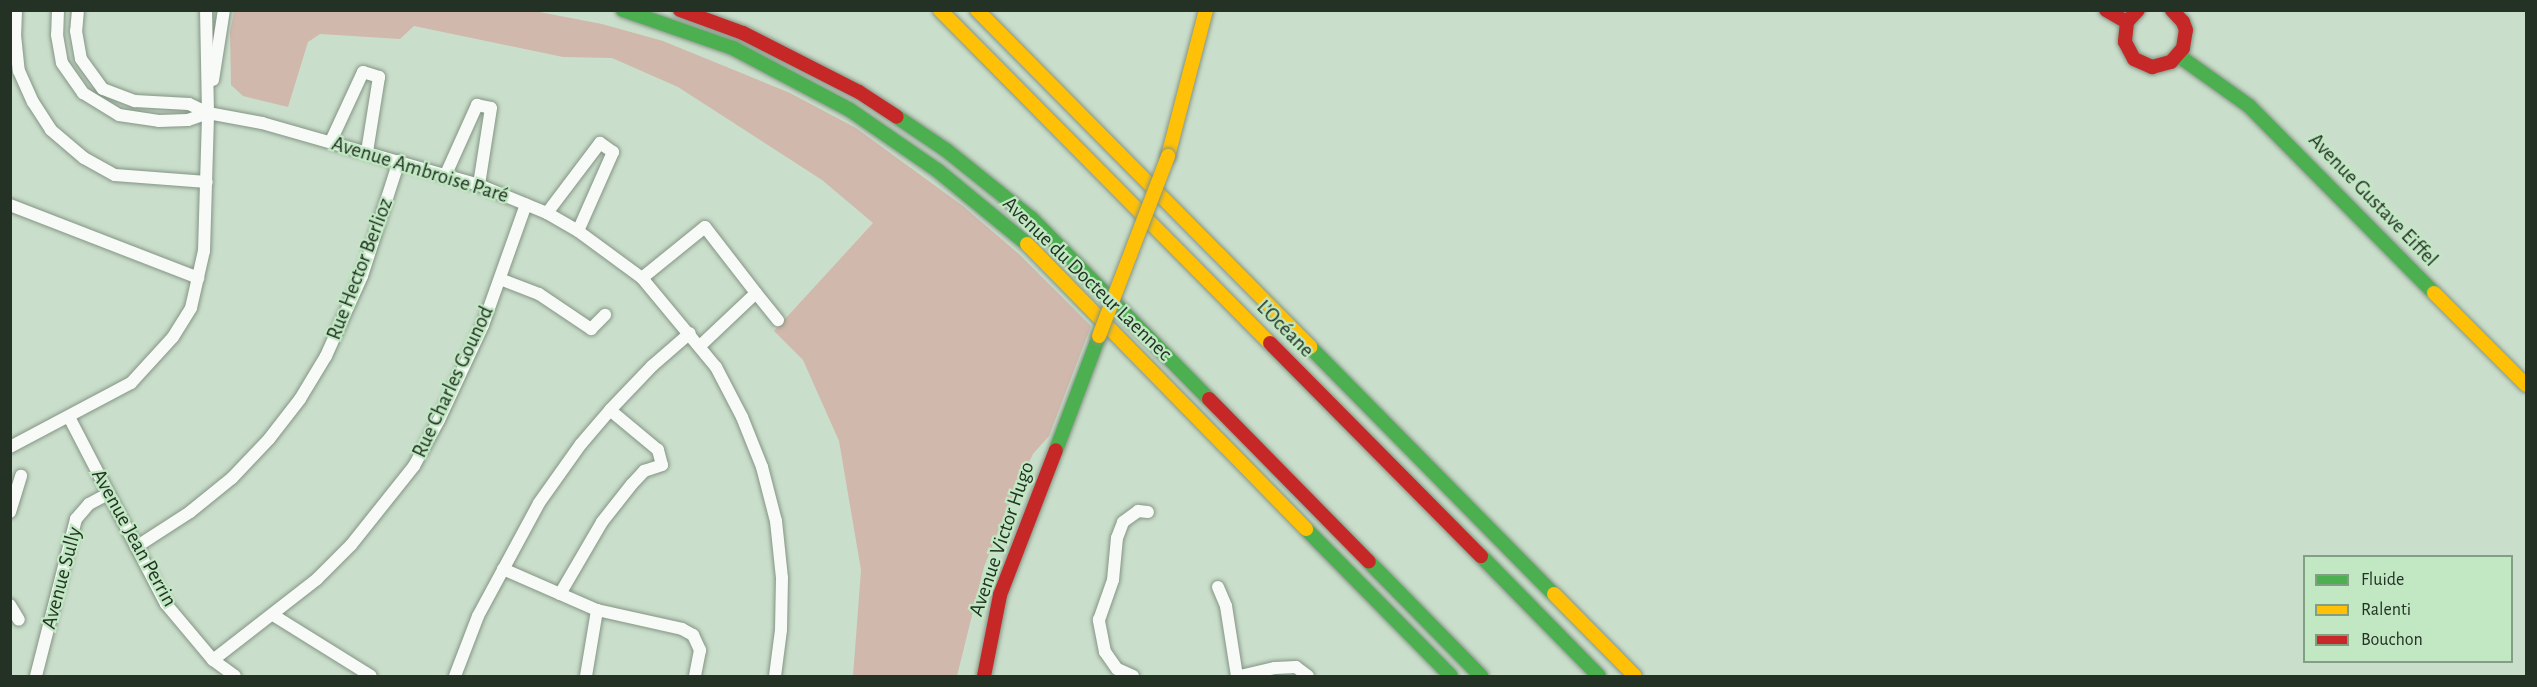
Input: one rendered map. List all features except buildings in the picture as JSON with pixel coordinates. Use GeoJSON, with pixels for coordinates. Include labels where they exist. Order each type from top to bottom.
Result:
{"type":"FeatureCollection","features":[{"type":"Feature","properties":{"kind":"main road","name":"Avenue du Docteur Laennec"},"geometry":{"type":"LineString","coordinates":[[622,10],[733,48],[850,110],[937,170],[1021,238],[1451,676]]}},
{"type":"Feature","properties":{"kind":"main road","name":"Avenue du Docteur Laennec"},"geometry":{"type":"LineString","coordinates":[[680,10],[743,33],[859,92],[946,150],[1031,218],[1481,676]]}},
{"type":"Feature","properties":{"kind":"main road","name":"L’Océane"},"geometry":{"type":"LineString","coordinates":[[940,10],[1599,676]]}},
{"type":"Feature","properties":{"kind":"main road","name":"L’Océane"},"geometry":{"type":"LineString","coordinates":[[977,10],[1635,676]]}},
{"type":"Feature","properties":{"kind":"main road","name":"Avenue Victor Hugo"},"geometry":{"type":"LineString","coordinates":[[984,676],[1000,595],[1168,156],[1206,10]]}},
{"type":"Feature","properties":{"kind":"main road"},"geometry":{"type":"LineString","coordinates":[[2106,10],[2127,22]]}},
{"type":"Feature","properties":{"kind":"main road"},"geometry":{"type":"LineString","coordinates":[[2138,10],[2127,22],[2125,42],[2134,59],[2152,67],[2162,66],[2179,56],[2184,48],[2186,30],[2177,12]]}},
{"type":"Feature","properties":{"kind":"main road","name":"Avenue Gustave Eiffel"},"geometry":{"type":"LineString","coordinates":[[2179,56],[2249,106],[2286,141],[2526,385]]}},
{"type":"Feature","properties":{"kind":"street"},"geometry":{"type":"LineString","coordinates":[[16,10],[15,35],[19,71],[33,102],[51,130],[84,158],[115,175],[207,182]]}},
{"type":"Feature","properties":{"kind":"street"},"geometry":{"type":"LineString","coordinates":[[58,10],[57,35],[62,63],[83,93],[119,115],[159,121],[188,120],[208,113]]}},
{"type":"Feature","properties":{"kind":"street","name":"Avenue Ambroise Paré"},"geometry":{"type":"LineString","coordinates":[[78,10],[76,31],[81,59],[103,89],[135,101],[189,104],[208,113],[262,123],[331,141],[480,184],[547,213],[578,231],[642,278],[716,367],[742,417],[762,467],[776,521],[782,578],[781,630],[775,676]]}},
{"type":"Feature","properties":{"kind":"street"},"geometry":{"type":"LineString","coordinates":[[10,447],[131,383],[173,337],[191,308],[204,252],[208,113],[206,10]]}},
{"type":"Feature","properties":{"kind":"street"},"geometry":{"type":"LineString","coordinates":[[208,113],[224,10]]}},
{"type":"Feature","properties":{"kind":"street"},"geometry":{"type":"LineString","coordinates":[[331,141],[363,72],[379,77],[367,152]]}},
{"type":"Feature","properties":{"kind":"street"},"geometry":{"type":"LineString","coordinates":[[446,174],[477,105],[491,108],[480,184]]}},
{"type":"Feature","properties":{"kind":"street"},"geometry":{"type":"LineString","coordinates":[[547,213],[600,143],[613,152],[578,231]]}},
{"type":"Feature","properties":{"kind":"street","name":"Rue Hector Berlioz"},"geometry":{"type":"LineString","coordinates":[[136,547],[190,512],[232,478],[269,439],[300,399],[326,356],[362,276],[399,161]]}},
{"type":"Feature","properties":{"kind":"street","name":"Rue Charles Gounod"},"geometry":{"type":"LineString","coordinates":[[213,660],[317,579],[351,545],[414,466],[463,371],[500,279],[526,204]]}},
{"type":"Feature","properties":{"kind":"street"},"geometry":{"type":"LineString","coordinates":[[10,205],[198,278]]}},
{"type":"Feature","properties":{"kind":"street"},"geometry":{"type":"LineString","coordinates":[[642,278],[705,227],[778,320]]}},
{"type":"Feature","properties":{"kind":"street"},"geometry":{"type":"LineString","coordinates":[[500,279],[539,294],[591,329],[605,315]]}},
{"type":"Feature","properties":{"kind":"street"},"geometry":{"type":"LineString","coordinates":[[700,346],[756,293]]}},
{"type":"Feature","properties":{"kind":"street"},"geometry":{"type":"LineString","coordinates":[[455,676],[478,616],[538,503],[581,444],[610,410],[652,366],[690,333]]}},
{"type":"Feature","properties":{"kind":"street"},"geometry":{"type":"LineString","coordinates":[[560,594],[602,522],[632,484],[644,471],[662,465],[658,450],[610,410]]}},
{"type":"Feature","properties":{"kind":"street","name":"Avenue Jean Perrin"},"geometry":{"type":"LineString","coordinates":[[69,417],[166,604],[213,660],[235,676]]}},
{"type":"Feature","properties":{"kind":"street"},"geometry":{"type":"LineString","coordinates":[[10,512],[21,476]]}},
{"type":"Feature","properties":{"kind":"street","name":"Avenue Sully"},"geometry":{"type":"LineString","coordinates":[[36,676],[76,519],[89,504],[108,494]]}},
{"type":"Feature","properties":{"kind":"street"},"geometry":{"type":"LineString","coordinates":[[1133,676],[1117,669],[1105,652],[1099,620],[1113,580],[1117,537],[1123,522],[1138,512],[1148,512]]}},
{"type":"Feature","properties":{"kind":"street"},"geometry":{"type":"LineString","coordinates":[[502,569],[597,610],[682,629],[693,635],[700,650],[695,676]]}},
{"type":"Feature","properties":{"kind":"street"},"geometry":{"type":"LineString","coordinates":[[1218,587],[1226,606],[1238,676],[1275,668],[1296,667],[1308,676]]}},
{"type":"Feature","properties":{"kind":"street"},"geometry":{"type":"LineString","coordinates":[[10,605],[19,620]]}},
{"type":"Feature","properties":{"kind":"street"},"geometry":{"type":"LineString","coordinates":[[586,676],[597,610]]}},
{"type":"Feature","properties":{"kind":"street"},"geometry":{"type":"LineString","coordinates":[[273,615],[371,676]]}},
{"type":"Feature","properties":{"kind":"shaded area"},"geometry":{"type":"Polygon","coordinates":[[[529,10],[602,24],[663,41],[790,93],[856,128],[963,206],[1020,255],[1091,326],[1049,436],[1033,454],[1007,509],[984,567],[957,676],[853,676],[861,570],[839,441],[803,360],[774,331],[873,223],[822,180],[678,87],[612,58],[563,57],[414,26],[400,39],[320,34],[308,42],[288,107],[243,96],[231,85],[230,32],[234,11],[529,10]]]}},
{"type":"Feature","properties":{"kind":"traffic: fast"},"geometry":{"type":"LineString","coordinates":[[623,10],[733,48],[850,110],[937,170],[1027,244]]}},
{"type":"Feature","properties":{"kind":"traffic: fast"},"geometry":{"type":"LineString","coordinates":[[2179,56],[2249,106],[2434,293]]}},
{"type":"Feature","properties":{"kind":"traffic: fast"},"geometry":{"type":"LineString","coordinates":[[897,117],[946,150],[1031,218],[1209,399]]}},
{"type":"Feature","properties":{"kind":"traffic: fast"},"geometry":{"type":"LineString","coordinates":[[1056,450],[1099,336]]}},
{"type":"Feature","properties":{"kind":"traffic: fast"},"geometry":{"type":"LineString","coordinates":[[1310,347],[1554,594]]}},
{"type":"Feature","properties":{"kind":"traffic: fast"},"geometry":{"type":"LineString","coordinates":[[1306,529],[1451,676]]}},
{"type":"Feature","properties":{"kind":"traffic: fast"},"geometry":{"type":"LineString","coordinates":[[1481,556],[1599,676]]}},
{"type":"Feature","properties":{"kind":"traffic: fast"},"geometry":{"type":"LineString","coordinates":[[1369,562],[1481,676]]}},
{"type":"Feature","properties":{"kind":"traffic: slow"},"geometry":{"type":"LineString","coordinates":[[940,10],[1270,343]]}},
{"type":"Feature","properties":{"kind":"traffic: slow"},"geometry":{"type":"LineString","coordinates":[[977,10],[1310,347]]}},
{"type":"Feature","properties":{"kind":"traffic: slow"},"geometry":{"type":"LineString","coordinates":[[1168,156],[1206,10]]}},
{"type":"Feature","properties":{"kind":"traffic: slow"},"geometry":{"type":"LineString","coordinates":[[1099,336],[1168,156]]}},
{"type":"Feature","properties":{"kind":"traffic: slow"},"geometry":{"type":"LineString","coordinates":[[1027,244],[1306,529]]}},
{"type":"Feature","properties":{"kind":"traffic: slow"},"geometry":{"type":"LineString","coordinates":[[2434,293],[2526,385]]}},
{"type":"Feature","properties":{"kind":"traffic: slow"},"geometry":{"type":"LineString","coordinates":[[1554,594],[1635,676]]}},
{"type":"Feature","properties":{"kind":"traffic: jam"},"geometry":{"type":"LineString","coordinates":[[680,10],[743,33],[859,92],[897,117]]}},
{"type":"Feature","properties":{"kind":"traffic: jam"},"geometry":{"type":"LineString","coordinates":[[2106,10],[2127,22]]}},
{"type":"Feature","properties":{"kind":"traffic: jam"},"geometry":{"type":"LineString","coordinates":[[2138,10],[2127,22],[2125,42],[2134,59],[2152,67],[2171,62],[2183,48],[2186,30],[2183,22],[2172,10]]}},
{"type":"Feature","properties":{"kind":"traffic: jam"},"geometry":{"type":"LineString","coordinates":[[1270,343],[1481,556]]}},
{"type":"Feature","properties":{"kind":"traffic: jam"},"geometry":{"type":"LineString","coordinates":[[1209,399],[1369,562]]}},
{"type":"Feature","properties":{"kind":"traffic: jam"},"geometry":{"type":"LineString","coordinates":[[984,676],[1000,595],[1056,450]]}}]}
